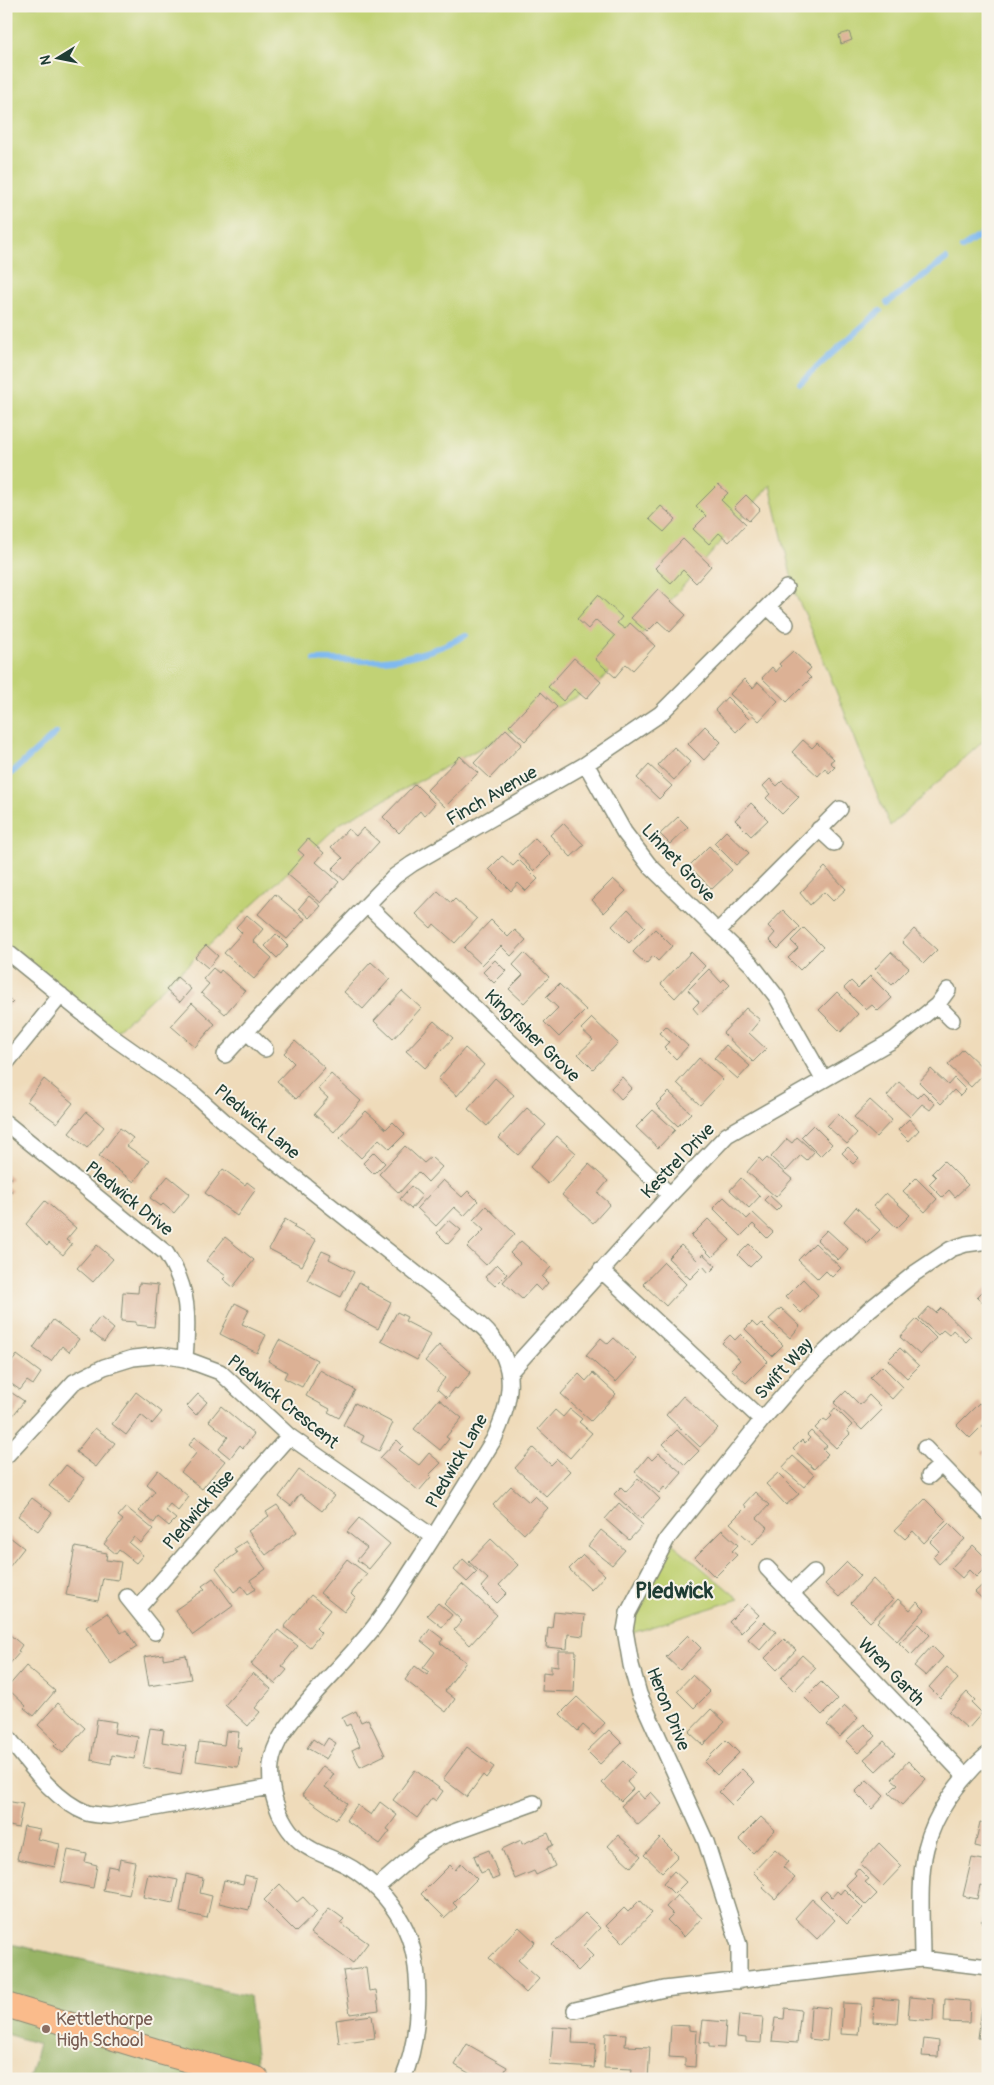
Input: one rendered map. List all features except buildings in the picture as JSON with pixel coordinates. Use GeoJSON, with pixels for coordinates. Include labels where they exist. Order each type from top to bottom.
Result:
{"type":"FeatureCollection","features":[{"type":"Feature","properties":{"kind":"main road"},"geometry":{"type":"LineString","coordinates":[[6,2005],[163,2054],[257,2079]]}},
{"type":"Feature","properties":{"kind":"street","name":"Finch Avenue"},"geometry":{"type":"LineString","coordinates":[[225,1056],[291,983],[395,876],[412,864],[586,764],[660,714],[769,608],[786,588]]}},
{"type":"Feature","properties":{"kind":"street"},"geometry":{"type":"LineString","coordinates":[[769,608],[786,624]]}},
{"type":"Feature","properties":{"kind":"street","name":"Linnet Grove"},"geometry":{"type":"LineString","coordinates":[[586,764],[624,832],[650,865],[683,900],[718,931],[752,966],[776,996],[823,1079]]}},
{"type":"Feature","properties":{"kind":"street"},"geometry":{"type":"LineString","coordinates":[[718,931],[840,808]]}},
{"type":"Feature","properties":{"kind":"street"},"geometry":{"type":"LineString","coordinates":[[819,829],[834,843]]}},
{"type":"Feature","properties":{"kind":"street","name":"Kingfisher Grove"},"geometry":{"type":"LineString","coordinates":[[367,905],[670,1195]]}},
{"type":"Feature","properties":{"kind":"street","name":"Pledwick Lane"},"geometry":{"type":"LineString","coordinates":[[6,951],[111,1036],[195,1094],[225,1122],[467,1314],[490,1334],[504,1355],[509,1373],[509,1396],[494,1439],[433,1537],[370,1632],[299,1712],[279,1740],[271,1764],[271,1787],[278,1810],[291,1832],[308,1848],[355,1870],[392,1905],[407,1931],[414,1959],[418,1996],[414,2038],[403,2079]]}},
{"type":"Feature","properties":{"kind":"street","name":"Kestrel Drive"},"geometry":{"type":"LineString","coordinates":[[509,1373],[601,1270],[727,1135],[895,1039],[937,1005],[948,990]]}},
{"type":"Feature","properties":{"kind":"street"},"geometry":{"type":"LineString","coordinates":[[6,1063],[61,995]]}},
{"type":"Feature","properties":{"kind":"street"},"geometry":{"type":"LineString","coordinates":[[937,1005],[952,1020]]}},
{"type":"Feature","properties":{"kind":"street"},"geometry":{"type":"LineString","coordinates":[[247,1032],[265,1049]]}},
{"type":"Feature","properties":{"kind":"street","name":"Pledwick Drive"},"geometry":{"type":"LineString","coordinates":[[6,1123],[166,1253],[178,1271],[185,1294],[188,1320],[185,1359]]}},
{"type":"Feature","properties":{"kind":"street","name":"Swift Way"},"geometry":{"type":"LineString","coordinates":[[601,1270],[762,1420],[802,1374],[869,1310],[932,1260],[951,1249],[966,1244],[988,1241]]}},
{"type":"Feature","properties":{"kind":"street","name":"Pledwick Crescent"},"geometry":{"type":"LineString","coordinates":[[6,1456],[74,1382],[104,1367],[133,1358],[162,1355],[185,1359],[220,1372],[289,1436],[433,1537]]}},
{"type":"Feature","properties":{"kind":"street","name":"Heron Drive"},"geometry":{"type":"LineString","coordinates":[[739,1981],[739,1945],[706,1842],[639,1694],[630,1665],[625,1630],[628,1613],[667,1539],[762,1420]]}},
{"type":"Feature","properties":{"kind":"street","name":"Pledwick Rise"},"geometry":{"type":"LineString","coordinates":[[155,1632],[132,1603],[289,1436]]}},
{"type":"Feature","properties":{"kind":"street"},"geometry":{"type":"LineString","coordinates":[[925,1448],[988,1513]]}},
{"type":"Feature","properties":{"kind":"street"},"geometry":{"type":"LineString","coordinates":[[929,1476],[941,1465]]}},
{"type":"Feature","properties":{"kind":"street","name":"Wren Garth"},"geometry":{"type":"LineString","coordinates":[[767,1568],[964,1776]]}},
{"type":"Feature","properties":{"kind":"street"},"geometry":{"type":"LineString","coordinates":[[791,1594],[814,1572]]}},
{"type":"Feature","properties":{"kind":"street"},"geometry":{"type":"LineString","coordinates":[[6,1735],[50,1787],[72,1804],[88,1813],[110,1816],[119,1815],[271,1787]]}},
{"type":"Feature","properties":{"kind":"street"},"geometry":{"type":"LineString","coordinates":[[922,1959],[922,1880],[925,1850],[932,1828],[964,1776],[988,1754]]}},
{"type":"Feature","properties":{"kind":"street"},"geometry":{"type":"LineString","coordinates":[[376,1888],[422,1848],[440,1837],[534,1803]]}},
{"type":"Feature","properties":{"kind":"street"},"geometry":{"type":"LineString","coordinates":[[575,2010],[664,1989],[922,1959],[988,1967]]}},
{"type":"Feature","properties":{"kind":"green space"},"geometry":{"type":"Polygon","coordinates":[[[6,6],[988,6],[988,737],[890,826],[806,616],[796,596],[770,485],[598,685],[341,823],[111,1036],[6,951],[6,6]]]}},
{"type":"Feature","properties":{"kind":"green space"},"geometry":{"type":"Polygon","coordinates":[[[667,1539],[739,1599],[626,1635],[667,1539]]]}},
{"type":"Feature","properties":{"kind":"green space"},"geometry":{"type":"Polygon","coordinates":[[[6,1943],[249,1996],[259,2079],[29,2079],[39,2044],[6,2034],[6,1943]]]}},
{"type":"Feature","properties":{"kind":"waterway"},"geometry":{"type":"LineString","coordinates":[[962,248],[988,230]]}},
{"type":"Feature","properties":{"kind":"waterway"},"geometry":{"type":"LineString","coordinates":[[887,303],[946,259]]}},
{"type":"Feature","properties":{"kind":"waterway"},"geometry":{"type":"LineString","coordinates":[[800,383],[880,311]]}},
{"type":"Feature","properties":{"kind":"waterway"},"geometry":{"type":"LineString","coordinates":[[315,660],[369,661],[394,659],[432,650],[466,635]]}},
{"type":"Feature","properties":{"kind":"waterway"},"geometry":{"type":"LineString","coordinates":[[6,778],[56,733]]}},
{"type":"Feature","properties":{"kind":"place","name":"Kettlethorpe High School"},"geometry":{"type":"Point","coordinates":[46,2029]}},
{"type":"Feature","properties":{"kind":"district","name":"Pledwick"},"geometry":{"type":"Point","coordinates":[674,1591]}}]}
